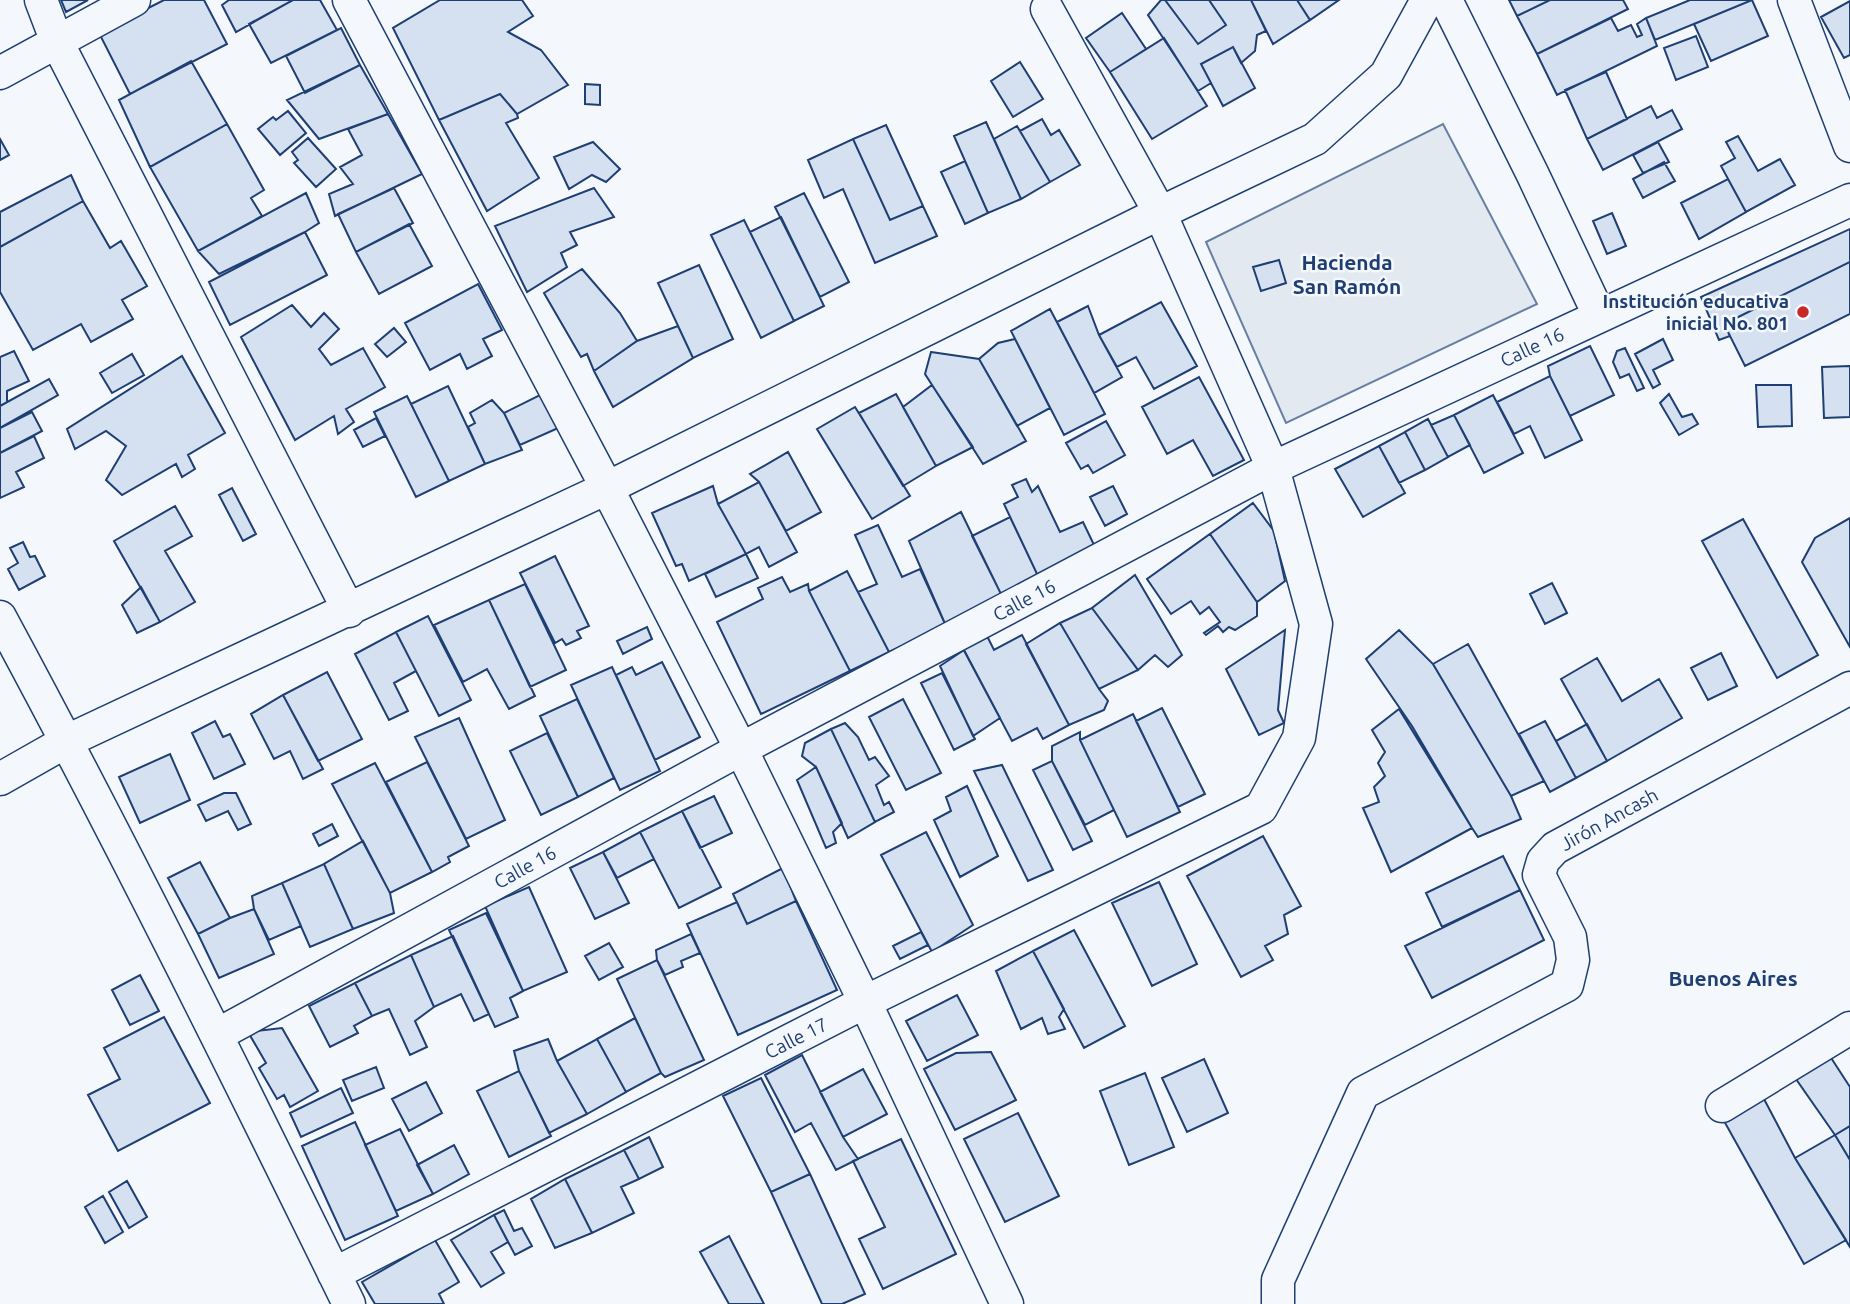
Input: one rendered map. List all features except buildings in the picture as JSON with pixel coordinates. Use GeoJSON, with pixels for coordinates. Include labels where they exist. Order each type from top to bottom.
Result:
{"type":"FeatureCollection","features":[{"type":"Feature","properties":{"kind":"street"},"geometry":{"type":"LineString","coordinates":[[41,0],[57,42],[349,611]]}},
{"type":"Feature","properties":{"kind":"street"},"geometry":{"type":"LineString","coordinates":[[0,73],[134,0]]}},
{"type":"Feature","properties":{"kind":"street"},"geometry":{"type":"LineString","coordinates":[[349,0],[607,488],[741,749],[865,1002],[1000,1302]]}},
{"type":"Feature","properties":{"kind":"street"},"geometry":{"type":"LineString","coordinates":[[0,779],[67,741],[607,488],[1160,213],[1315,139],[1386,75],[1427,0]]}},
{"type":"Feature","properties":{"kind":"street"},"geometry":{"type":"LineString","coordinates":[[1446,0],[1600,315]]}},
{"type":"Feature","properties":{"kind":"street"},"geometry":{"type":"LineString","coordinates":[[1794,0],[1850,146]]}},
{"type":"Feature","properties":{"kind":"street"},"geometry":{"type":"LineString","coordinates":[[1047,9],[1160,213],[1273,468]]}},
{"type":"Feature","properties":{"kind":"street","name":"Calle 16"},"geometry":{"type":"LineString","coordinates":[[217,1035],[741,749],[1273,468],[1850,200]]}},
{"type":"Feature","properties":{"kind":"street","name":"Calle 17"},"geometry":{"type":"LineString","coordinates":[[334,1274],[865,1002],[1261,808],[1299,738],[1316,624],[1273,468]]}},
{"type":"Feature","properties":{"kind":"street"},"geometry":{"type":"LineString","coordinates":[[0,617],[67,741],[217,1035],[349,1304]]}},
{"type":"Feature","properties":{"kind":"street","name":"Jirón Ancash"},"geometry":{"type":"LineString","coordinates":[[1278,1304],[1278,1280],[1363,1093],[1567,985],[1573,960],[1570,937],[1539,875],[1543,861],[1555,848],[1850,688]]}},
{"type":"Feature","properties":{"kind":"street"},"geometry":{"type":"LineString","coordinates":[[1721,1106],[1850,1028]]}},
{"type":"Feature","properties":{"kind":"shaded area"},"geometry":{"type":"Polygon","coordinates":[[[1443,124],[1537,304],[1286,423],[1206,242],[1443,124]]]}},
{"type":"Feature","properties":{"kind":"place","name":"Institución educativa inicial No. 801"},"geometry":{"type":"Point","coordinates":[1803,312]}},
{"type":"Feature","properties":{"kind":"district","name":"Hacienda San Ramón"},"geometry":{"type":"Point","coordinates":[1347,274]}},
{"type":"Feature","properties":{"kind":"district","name":"Buenos Aires"},"geometry":{"type":"Point","coordinates":[1733,978]}}]}
